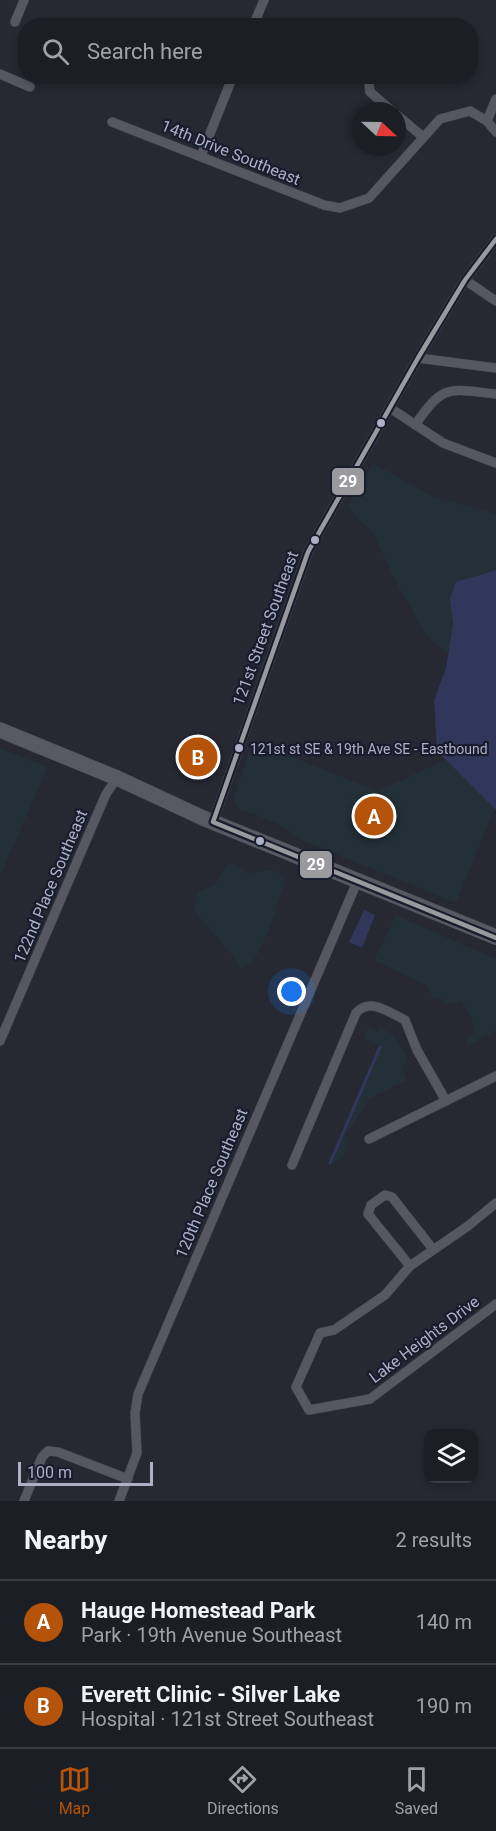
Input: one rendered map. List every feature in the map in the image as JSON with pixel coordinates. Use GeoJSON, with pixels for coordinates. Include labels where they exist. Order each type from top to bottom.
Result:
{"type":"FeatureCollection","features":[{"type":"Feature","properties":{"kind":"main road"},"geometry":{"type":"LineString","coordinates":[[0,730],[117,778],[213,822],[496,938]]}},
{"type":"Feature","properties":{"kind":"street"},"geometry":{"type":"LineString","coordinates":[[15,22],[24,0]]}},
{"type":"Feature","properties":{"kind":"street"},"geometry":{"type":"LineString","coordinates":[[256,18],[264,0]]}},
{"type":"Feature","properties":{"kind":"street"},"geometry":{"type":"LineString","coordinates":[[0,74],[18,82]]}},
{"type":"Feature","properties":{"kind":"street"},"geometry":{"type":"LineString","coordinates":[[23,84],[30,87]]}},
{"type":"Feature","properties":{"kind":"street"},"geometry":{"type":"LineString","coordinates":[[201,156],[230,84]]}},
{"type":"Feature","properties":{"kind":"street"},"geometry":{"type":"LineString","coordinates":[[369,84],[370,92],[382,102]]}},
{"type":"Feature","properties":{"kind":"street"},"geometry":{"type":"LineString","coordinates":[[488,121],[496,99]]}},
{"type":"Feature","properties":{"kind":"street"},"geometry":{"type":"LineString","coordinates":[[406,123],[423,137],[440,119],[470,111],[488,121],[496,132]]}},
{"type":"Feature","properties":{"kind":"street","name":"14th Drive Southeast"},"geometry":{"type":"LineString","coordinates":[[112,122],[324,205],[340,208],[369,198],[423,137]]}},
{"type":"Feature","properties":{"kind":"street","name":"121st Street Southeast"},"geometry":{"type":"LineString","coordinates":[[213,822],[308,552],[418,358],[465,280],[496,239]]}},
{"type":"Feature","properties":{"kind":"street"},"geometry":{"type":"LineString","coordinates":[[465,280],[496,301]]}},
{"type":"Feature","properties":{"kind":"street"},"geometry":{"type":"LineString","coordinates":[[418,358],[496,368]]}},
{"type":"Feature","properties":{"kind":"street"},"geometry":{"type":"LineString","coordinates":[[415,425],[431,402],[441,393],[452,390],[496,394]]}},
{"type":"Feature","properties":{"kind":"street"},"geometry":{"type":"LineString","coordinates":[[390,408],[443,443],[496,463]]}},
{"type":"Feature","properties":{"kind":"street","name":"122nd Place Southeast"},"geometry":{"type":"LineString","coordinates":[[0,1041],[2,1030],[106,794],[117,778]]}},
{"type":"Feature","properties":{"kind":"street","name":"120th Place Southeast"},"geometry":{"type":"LineString","coordinates":[[119,1501],[137,1453],[135,1413],[144,1378],[357,882]]}},
{"type":"Feature","properties":{"kind":"street"},"geometry":{"type":"LineString","coordinates":[[292,1165],[356,1013],[362,1006],[371,1004],[405,1020],[417,1050],[446,1101]]}},
{"type":"Feature","properties":{"kind":"street"},"geometry":{"type":"LineString","coordinates":[[369,1139],[496,1076]]}},
{"type":"Feature","properties":{"kind":"street"},"geometry":{"type":"LineString","coordinates":[[432,1248],[392,1197],[385,1195],[370,1205],[368,1214],[410,1266],[432,1248],[468,1226],[496,1203]]}},
{"type":"Feature","properties":{"kind":"street","name":"Lake Heights Drive"},"geometry":{"type":"LineString","coordinates":[[410,1266],[385,1295],[334,1330],[320,1333],[296,1387],[309,1410],[370,1398],[496,1304]]}},
{"type":"Feature","properties":{"kind":"street"},"geometry":{"type":"LineString","coordinates":[[24,1501],[42,1457],[48,1451],[58,1452],[128,1479]]}},
{"type":"Feature","properties":{"kind":"shaded area"},"geometry":{"type":"Polygon","coordinates":[[[373,463],[432,496],[496,514],[496,570],[476,575],[450,599],[453,624],[448,654],[426,635],[392,575],[374,535],[348,507],[373,463]]]}},
{"type":"Feature","properties":{"kind":"shaded area"},"geometry":{"type":"Polygon","coordinates":[[[253,741],[377,791],[446,760],[495,808],[456,903],[304,841],[276,823],[237,808],[233,799],[253,741]]]}},
{"type":"Feature","properties":{"kind":"shaded area"},"geometry":{"type":"Polygon","coordinates":[[[0,748],[48,767],[1,874],[0,872],[0,748]]]}},
{"type":"Feature","properties":{"kind":"shaded area"},"geometry":{"type":"Polygon","coordinates":[[[228,863],[236,865],[247,873],[272,870],[282,874],[285,880],[262,946],[251,963],[240,969],[235,959],[193,909],[199,891],[214,885],[228,863]]]}},
{"type":"Feature","properties":{"kind":"shaded area"},"geometry":{"type":"Polygon","coordinates":[[[396,915],[496,959],[496,1031],[468,1046],[466,1041],[475,1032],[470,1015],[461,1001],[445,1004],[440,998],[433,999],[427,986],[374,960],[396,915]]]}},
{"type":"Feature","properties":{"kind":"shaded area"},"geometry":{"type":"Polygon","coordinates":[[[368,1027],[378,1032],[380,1027],[394,1035],[409,1062],[401,1067],[407,1080],[369,1099],[347,1134],[349,1147],[343,1158],[331,1165],[380,1047],[373,1041],[363,1039],[368,1027]]]}},
{"type":"Feature","properties":{"kind":"water"},"geometry":{"type":"Polygon","coordinates":[[[496,570],[496,810],[437,751],[434,700],[446,668],[453,624],[450,599],[456,582],[496,570]]]}},
{"type":"Feature","properties":{"kind":"water"},"geometry":{"type":"Polygon","coordinates":[[[364,910],[375,915],[362,948],[349,942],[364,910]]]}},
{"type":"Feature","properties":{"kind":"waterway"},"geometry":{"type":"LineString","coordinates":[[330,1163],[380,1047]]}},
{"type":"Feature","properties":{"kind":"transit line","name":"29"},"geometry":{"type":"LineString","coordinates":[[496,239],[465,280],[418,358],[308,552],[213,822],[496,938]]}},
{"type":"Feature","properties":{"kind":"place","name":"121st st SE & 19th Ave SE - Eastbound"},"geometry":{"type":"Point","coordinates":[239,748]}},
{"type":"Feature","properties":{"kind":"place","name":"Everett Clinic - Silver Lake"},"geometry":{"type":"Point","coordinates":[198,757]}},
{"type":"Feature","properties":{"kind":"place","name":"Hauge Homestead Park"},"geometry":{"type":"Point","coordinates":[374,816]}}]}
